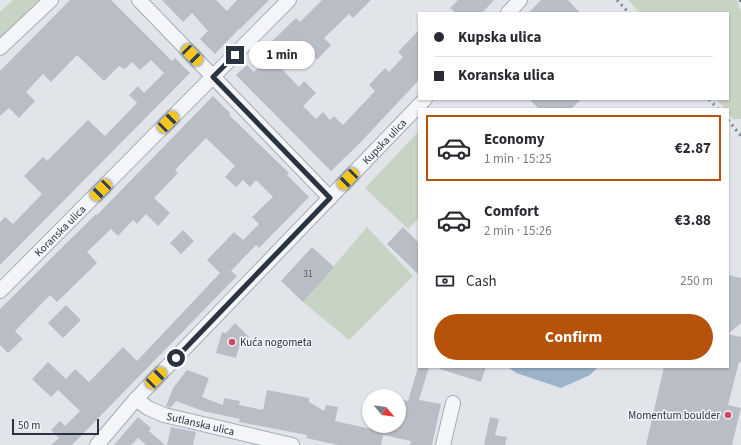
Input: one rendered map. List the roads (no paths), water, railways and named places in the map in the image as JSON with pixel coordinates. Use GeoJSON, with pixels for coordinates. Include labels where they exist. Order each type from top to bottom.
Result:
{"type":"FeatureCollection","features":[{"type":"Feature","properties":{"kind":"street"},"geometry":{"type":"LineString","coordinates":[[0,48],[51,0]]}},
{"type":"Feature","properties":{"kind":"street"},"geometry":{"type":"LineString","coordinates":[[139,0],[330,198]]}},
{"type":"Feature","properties":{"kind":"street","name":"Koranska ulica"},"geometry":{"type":"LineString","coordinates":[[0,291],[289,0]]}},
{"type":"Feature","properties":{"kind":"street"},"geometry":{"type":"LineString","coordinates":[[509,12],[520,0]]}},
{"type":"Feature","properties":{"kind":"street","name":"Kupska ulica"},"geometry":{"type":"LineString","coordinates":[[97,445],[136,399],[424,100]]}},
{"type":"Feature","properties":{"kind":"street","name":"Sutlanska ulica"},"geometry":{"type":"LineString","coordinates":[[136,399],[148,408],[164,415],[292,445]]}},
{"type":"Feature","properties":{"kind":"street"},"geometry":{"type":"LineString","coordinates":[[443,445],[453,403]]}},
{"type":"Feature","properties":{"kind":"water"},"geometry":{"type":"Polygon","coordinates":[[[509,368],[597,368],[590,375],[561,388],[516,373],[509,368]]]}},
{"type":"Feature","properties":{"kind":"railway"},"geometry":{"type":"LineString","coordinates":[[617,0],[628,12]]}},
{"type":"Feature","properties":{"kind":"railway"},"geometry":{"type":"LineString","coordinates":[[710,100],[717,108]]}},
{"type":"Feature","properties":{"kind":"railway"},"geometry":{"type":"LineString","coordinates":[[729,121],[741,136]]}},
{"type":"Feature","properties":{"kind":"place","name":"Kuća nogometa"},"geometry":{"type":"Point","coordinates":[232,342]}},
{"type":"Feature","properties":{"kind":"place","name":"Momentum boulder"},"geometry":{"type":"Point","coordinates":[728,415]}}]}
